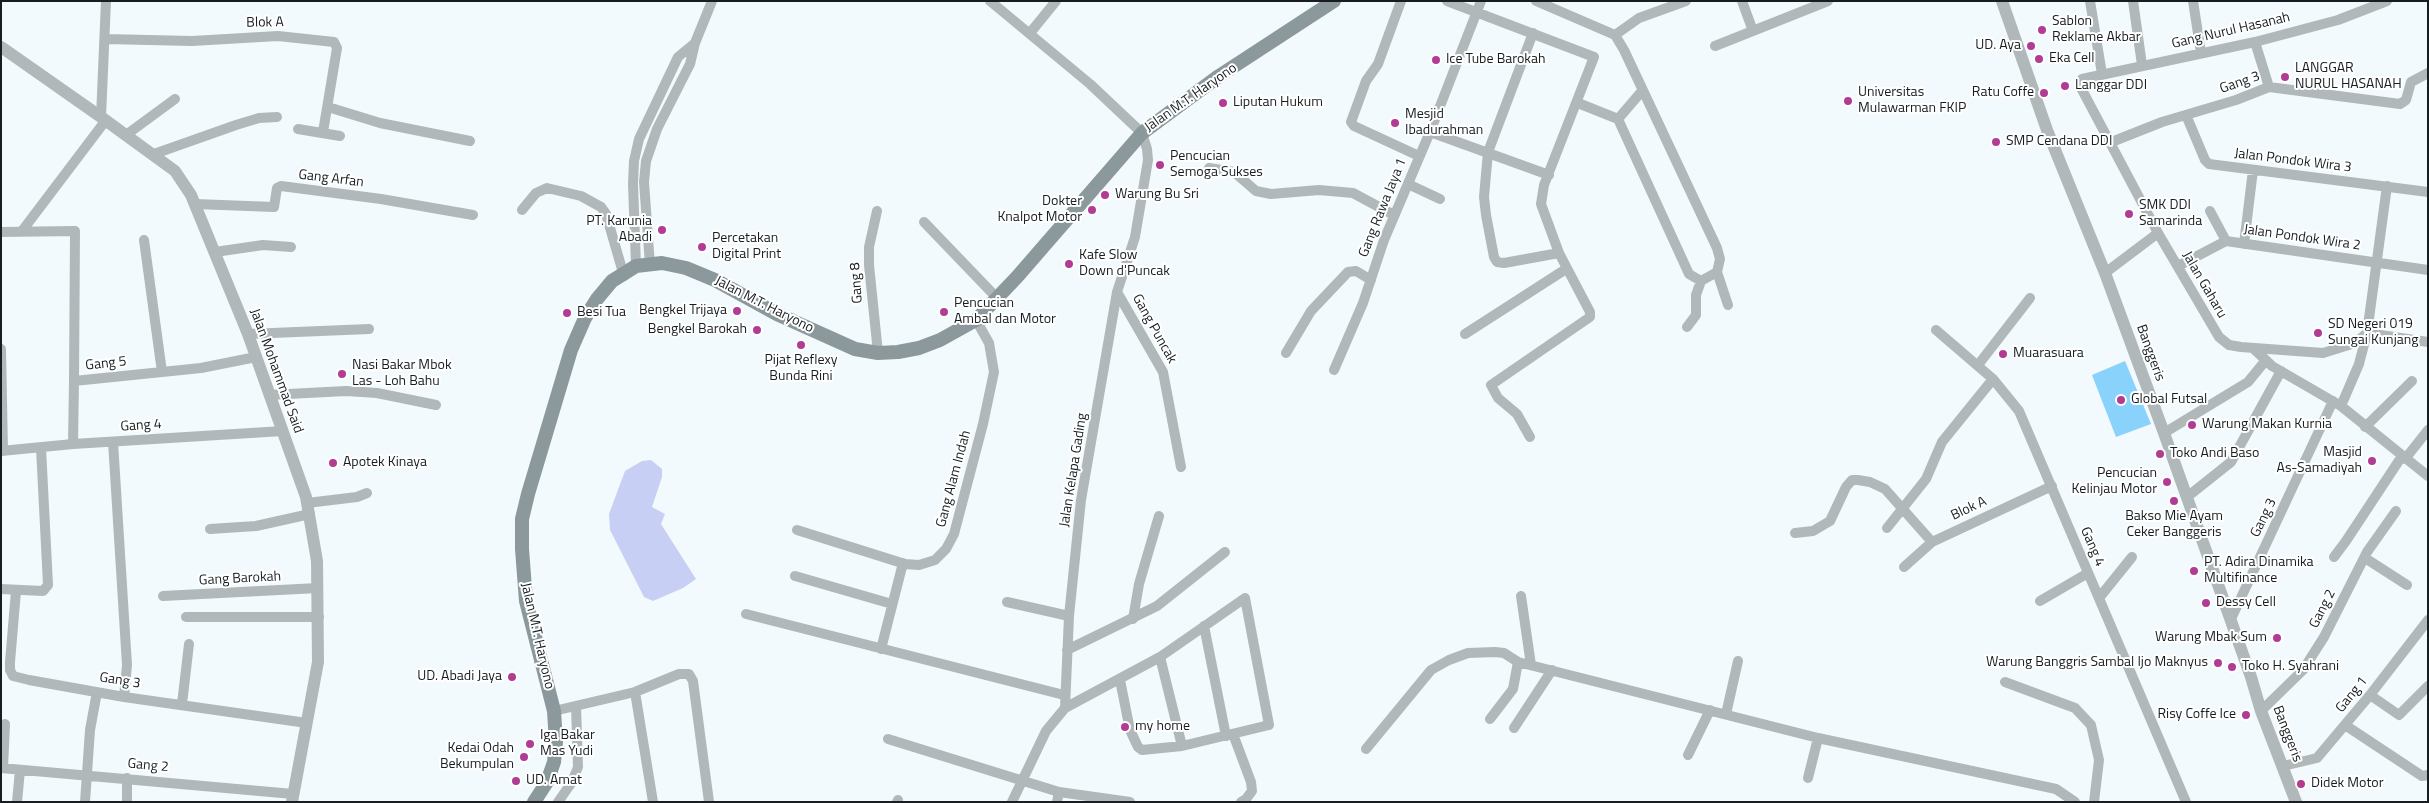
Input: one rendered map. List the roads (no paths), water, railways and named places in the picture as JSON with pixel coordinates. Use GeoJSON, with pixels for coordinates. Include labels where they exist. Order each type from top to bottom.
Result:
{"type":"FeatureCollection","features":[{"type":"Feature","properties":{"kind":"main road","name":"Jalan M.T. Haryono"},"geometry":{"type":"LineString","coordinates":[[534,802],[547,782],[554,762],[556,742],[554,712],[526,601],[522,519],[571,350],[585,318],[597,299],[612,281],[624,276],[636,266],[662,264],[686,268],[716,280],[824,336],[855,349],[878,353],[919,348],[940,340],[976,320],[1142,133],[1219,76],[1334,1]]}},
{"type":"Feature","properties":{"kind":"street"},"geometry":{"type":"LineString","coordinates":[[1,232],[22,231],[104,118],[106,1]]}},
{"type":"Feature","properties":{"kind":"street"},"geometry":{"type":"LineString","coordinates":[[650,265],[644,182],[646,161],[657,129],[690,64],[695,43],[712,1]]}},
{"type":"Feature","properties":{"kind":"street"},"geometry":{"type":"LineString","coordinates":[[990,1],[1030,32],[1090,84],[1142,133]]}},
{"type":"Feature","properties":{"kind":"street"},"geometry":{"type":"LineString","coordinates":[[1030,32],[1056,1]]}},
{"type":"Feature","properties":{"kind":"street"},"geometry":{"type":"LineString","coordinates":[[1401,1],[1378,64],[1366,81],[1351,122],[1354,126],[1419,156]]}},
{"type":"Feature","properties":{"kind":"street"},"geometry":{"type":"LineString","coordinates":[[1447,1],[1594,57],[1578,103],[1544,185],[1541,204],[1559,253],[1590,312],[1590,317],[1491,385],[1498,398],[1517,414],[1530,438]]}},
{"type":"Feature","properties":{"kind":"street","name":"Gang Rawa Jaya 1"},"geometry":{"type":"LineString","coordinates":[[1334,370],[1371,280],[1394,215],[1430,132],[1481,1]]}},
{"type":"Feature","properties":{"kind":"street"},"geometry":{"type":"LineString","coordinates":[[1536,1],[1615,35],[1624,50],[1717,248],[1720,259],[1717,272],[1728,305]]}},
{"type":"Feature","properties":{"kind":"street"},"geometry":{"type":"LineString","coordinates":[[1615,35],[1639,18],[1686,1]]}},
{"type":"Feature","properties":{"kind":"street"},"geometry":{"type":"LineString","coordinates":[[1742,1],[1753,32]]}},
{"type":"Feature","properties":{"kind":"street"},"geometry":{"type":"LineString","coordinates":[[1716,46],[1753,32],[1816,3],[1828,1]]}},
{"type":"Feature","properties":{"kind":"street","name":"Banggeris"},"geometry":{"type":"LineString","coordinates":[[2002,1],[2046,130],[2105,273],[2164,433],[2231,619],[2261,711],[2296,802]]}},
{"type":"Feature","properties":{"kind":"street"},"geometry":{"type":"LineString","coordinates":[[2090,1],[2102,74]]}},
{"type":"Feature","properties":{"kind":"street"},"geometry":{"type":"LineString","coordinates":[[2133,1],[2142,64]]}},
{"type":"Feature","properties":{"kind":"street"},"geometry":{"type":"LineString","coordinates":[[2193,1],[2201,53]]}},
{"type":"Feature","properties":{"kind":"street","name":"Gang Nurul Hasanah"},"geometry":{"type":"LineString","coordinates":[[2080,83],[2082,79],[2142,64],[2255,42],[2338,20],[2387,1]]}},
{"type":"Feature","properties":{"kind":"street"},"geometry":{"type":"LineString","coordinates":[[1533,33],[1488,152],[1484,198],[1494,260],[1504,263],[1559,253]]}},
{"type":"Feature","properties":{"kind":"street","name":"Blok A"},"geometry":{"type":"LineString","coordinates":[[105,39],[192,41],[278,36],[332,41],[337,48],[323,132]]}},
{"type":"Feature","properties":{"kind":"street"},"geometry":{"type":"LineString","coordinates":[[2255,42],[2268,87]]}},
{"type":"Feature","properties":{"kind":"street"},"geometry":{"type":"LineString","coordinates":[[636,266],[633,184],[634,161],[639,138],[678,57],[695,43]]}},
{"type":"Feature","properties":{"kind":"street","name":"Jalan Mohammad Said"},"geometry":{"type":"LineString","coordinates":[[1,47],[154,154],[174,172],[195,204],[248,334],[308,509],[315,541],[319,617],[318,662],[308,723],[292,798]]}},
{"type":"Feature","properties":{"kind":"street","name":"Gang 3"},"geometry":{"type":"LineString","coordinates":[[2109,143],[2162,122],[2236,100],[2268,87],[2400,104],[2406,100],[2411,82],[2428,73]]}},
{"type":"Feature","properties":{"kind":"street","name":"Jalan Gaharu"},"geometry":{"type":"LineString","coordinates":[[2080,83],[2109,143],[2158,233],[2219,337],[2229,345],[2254,349],[2323,353],[2355,343],[2367,333]]}},
{"type":"Feature","properties":{"kind":"street"},"geometry":{"type":"LineString","coordinates":[[1618,119],[1642,91]]}},
{"type":"Feature","properties":{"kind":"street"},"geometry":{"type":"LineString","coordinates":[[126,135],[175,99]]}},
{"type":"Feature","properties":{"kind":"street"},"geometry":{"type":"LineString","coordinates":[[1578,103],[1618,119],[1689,274],[1701,281]]}},
{"type":"Feature","properties":{"kind":"street"},"geometry":{"type":"LineString","coordinates":[[328,107],[380,123],[470,141]]}},
{"type":"Feature","properties":{"kind":"street","name":"Jalan Pondok Wira 3"},"geometry":{"type":"LineString","coordinates":[[2186,115],[2207,163],[2428,192]]}},
{"type":"Feature","properties":{"kind":"street"},"geometry":{"type":"LineString","coordinates":[[154,154],[259,118],[277,118]]}},
{"type":"Feature","properties":{"kind":"street"},"geometry":{"type":"LineString","coordinates":[[298,129],[340,136]]}},
{"type":"Feature","properties":{"kind":"street"},"geometry":{"type":"LineString","coordinates":[[1430,132],[1549,175]]}},
{"type":"Feature","properties":{"kind":"street","name":"Jalan Kelapa Gading"},"geometry":{"type":"LineString","coordinates":[[1064,708],[1069,616],[1082,500],[1118,292],[1136,237],[1148,160],[1142,133]]}},
{"type":"Feature","properties":{"kind":"street"},"geometry":{"type":"LineString","coordinates":[[1209,168],[1234,172],[1256,191],[1271,194],[1319,190],[1353,193],[1394,215]]}},
{"type":"Feature","properties":{"kind":"street"},"geometry":{"type":"LineString","coordinates":[[2244,244],[2253,170]]}},
{"type":"Feature","properties":{"kind":"street"},"geometry":{"type":"LineString","coordinates":[[1408,184],[1440,199]]}},
{"type":"Feature","properties":{"kind":"street","name":"Gang Arfan"},"geometry":{"type":"LineString","coordinates":[[195,204],[274,206],[277,188],[281,186],[381,199],[420,208],[473,215]]}},
{"type":"Feature","properties":{"kind":"street","name":"Gang 3"},"geometry":{"type":"LineString","coordinates":[[2231,619],[2358,364],[2367,333],[2387,186]]}},
{"type":"Feature","properties":{"kind":"street"},"geometry":{"type":"LineString","coordinates":[[522,210],[536,193],[547,188],[581,196],[601,207],[606,214],[624,276]]}},
{"type":"Feature","properties":{"kind":"street","name":"Gang 8"},"geometry":{"type":"LineString","coordinates":[[878,211],[869,246],[869,264],[878,353]]}},
{"type":"Feature","properties":{"kind":"street"},"geometry":{"type":"LineString","coordinates":[[2210,211],[2226,241]]}},
{"type":"Feature","properties":{"kind":"street"},"geometry":{"type":"LineString","coordinates":[[924,222],[997,298]]}},
{"type":"Feature","properties":{"kind":"street","name":"Gang 5"},"geometry":{"type":"LineString","coordinates":[[22,231],[74,230],[76,233],[74,381],[201,368],[256,358]]}},
{"type":"Feature","properties":{"kind":"street"},"geometry":{"type":"LineString","coordinates":[[2105,273],[2158,233]]}},
{"type":"Feature","properties":{"kind":"street"},"geometry":{"type":"LineString","coordinates":[[144,240],[162,372]]}},
{"type":"Feature","properties":{"kind":"street","name":"Jalan Pondok Wira 2"},"geometry":{"type":"LineString","coordinates":[[2178,266],[2226,241],[2428,270]]}},
{"type":"Feature","properties":{"kind":"street"},"geometry":{"type":"LineString","coordinates":[[215,252],[262,244],[290,246]]}},
{"type":"Feature","properties":{"kind":"street"},"geometry":{"type":"LineString","coordinates":[[1465,334],[1566,269]]}},
{"type":"Feature","properties":{"kind":"street"},"geometry":{"type":"LineString","coordinates":[[1286,353],[1311,312],[1348,272],[1356,271],[1371,280]]}},
{"type":"Feature","properties":{"kind":"street"},"geometry":{"type":"LineString","coordinates":[[1687,327],[1696,315],[1696,295],[1701,281],[1717,272]]}},
{"type":"Feature","properties":{"kind":"street","name":"Gang Puncak"},"geometry":{"type":"LineString","coordinates":[[1118,292],[1162,372],[1181,467]]}},
{"type":"Feature","properties":{"kind":"street"},"geometry":{"type":"LineString","coordinates":[[1978,365],[2030,298]]}},
{"type":"Feature","properties":{"kind":"street","name":"Gang Alam Indah"},"geometry":{"type":"LineString","coordinates":[[797,530],[903,563],[919,565],[935,560],[946,549],[954,534],[983,424],[994,372],[989,343],[976,320]]}},
{"type":"Feature","properties":{"kind":"street"},"geometry":{"type":"LineString","coordinates":[[248,334],[369,329]]}},
{"type":"Feature","properties":{"kind":"street","name":"Gang 4"},"geometry":{"type":"LineString","coordinates":[[1936,330],[1993,379],[2019,412],[2186,802]]}},
{"type":"Feature","properties":{"kind":"street"},"geometry":{"type":"LineString","coordinates":[[2367,333],[2428,342]]}},
{"type":"Feature","properties":{"kind":"street"},"geometry":{"type":"LineString","coordinates":[[1,349],[2,451]]}},
{"type":"Feature","properties":{"kind":"street"},"geometry":{"type":"LineString","coordinates":[[2254,349],[2281,371],[2337,404],[2428,476]]}},
{"type":"Feature","properties":{"kind":"street"},"geometry":{"type":"LineString","coordinates":[[2164,433],[2248,382],[2266,360]]}},
{"type":"Feature","properties":{"kind":"street"},"geometry":{"type":"LineString","coordinates":[[2187,497],[2231,462],[2281,371]]}},
{"type":"Feature","properties":{"kind":"street"},"geometry":{"type":"LineString","coordinates":[[1887,528],[1926,478],[1942,442],[1993,379]]}},
{"type":"Feature","properties":{"kind":"street"},"geometry":{"type":"LineString","coordinates":[[73,444],[74,381]]}},
{"type":"Feature","properties":{"kind":"street"},"geometry":{"type":"LineString","coordinates":[[2365,427],[2412,381]]}},
{"type":"Feature","properties":{"kind":"street"},"geometry":{"type":"LineString","coordinates":[[269,395],[346,391],[377,393],[436,405]]}},
{"type":"Feature","properties":{"kind":"street"},"geometry":{"type":"LineString","coordinates":[[2334,557],[2404,457],[2428,430]]}},
{"type":"Feature","properties":{"kind":"street","name":"Gang 4"},"geometry":{"type":"LineString","coordinates":[[2,451],[73,444],[283,432]]}},
{"type":"Feature","properties":{"kind":"street"},"geometry":{"type":"LineString","coordinates":[[113,442],[127,665],[124,697]]}},
{"type":"Feature","properties":{"kind":"street"},"geometry":{"type":"LineString","coordinates":[[1,589],[43,591],[48,586],[41,448]]}},
{"type":"Feature","properties":{"kind":"street"},"geometry":{"type":"LineString","coordinates":[[1795,533],[1813,531],[1830,521],[1843,491],[1852,480],[1870,482],[1885,489],[1932,542]]}},
{"type":"Feature","properties":{"kind":"street","name":"Blok A"},"geometry":{"type":"LineString","coordinates":[[1904,567],[1932,542],[2052,486]]}},
{"type":"Feature","properties":{"kind":"street"},"geometry":{"type":"LineString","coordinates":[[210,529],[256,526],[367,493]]}},
{"type":"Feature","properties":{"kind":"street","name":"Gang 2"},"geometry":{"type":"LineString","coordinates":[[2261,711],[2303,670],[2324,638],[2365,558],[2396,511]]}},
{"type":"Feature","properties":{"kind":"street"},"geometry":{"type":"LineString","coordinates":[[1133,620],[1139,584],[1159,516]]}},
{"type":"Feature","properties":{"kind":"street"},"geometry":{"type":"LineString","coordinates":[[1067,650],[1133,620],[1157,606],[1226,552]]}},
{"type":"Feature","properties":{"kind":"street"},"geometry":{"type":"LineString","coordinates":[[2099,598],[2132,557]]}},
{"type":"Feature","properties":{"kind":"street"},"geometry":{"type":"LineString","coordinates":[[2365,558],[2407,586]]}},
{"type":"Feature","properties":{"kind":"street"},"geometry":{"type":"LineString","coordinates":[[881,649],[903,563]]}},
{"type":"Feature","properties":{"kind":"street"},"geometry":{"type":"LineString","coordinates":[[2040,600],[2088,572]]}},
{"type":"Feature","properties":{"kind":"street"},"geometry":{"type":"LineString","coordinates":[[795,576],[892,604]]}},
{"type":"Feature","properties":{"kind":"street","name":"Gang Barokah"},"geometry":{"type":"LineString","coordinates":[[163,596],[318,588]]}},
{"type":"Feature","properties":{"kind":"street","name":"Gang 3"},"geometry":{"type":"LineString","coordinates":[[16,591],[10,662],[10,670],[13,676],[124,697],[308,723]]}},
{"type":"Feature","properties":{"kind":"street"},"geometry":{"type":"LineString","coordinates":[[1521,596],[1531,665]]}},
{"type":"Feature","properties":{"kind":"street"},"geometry":{"type":"LineString","coordinates":[[1012,802],[1046,731],[1064,708],[1120,680],[1160,657],[1245,598],[1269,724],[1266,727],[1182,746],[1148,751],[1138,747],[1130,730],[1120,680]]}},
{"type":"Feature","properties":{"kind":"street"},"geometry":{"type":"LineString","coordinates":[[1007,602],[1069,616]]}},
{"type":"Feature","properties":{"kind":"street"},"geometry":{"type":"LineString","coordinates":[[746,614],[1064,695]]}},
{"type":"Feature","properties":{"kind":"street"},"geometry":{"type":"LineString","coordinates":[[186,617],[319,617]]}},
{"type":"Feature","properties":{"kind":"street","name":"Gang 1"},"geometry":{"type":"LineString","coordinates":[[2283,766],[2317,758],[2370,695],[2428,620]]}},
{"type":"Feature","properties":{"kind":"street"},"geometry":{"type":"LineString","coordinates":[[1204,626],[1229,735],[1251,782],[1252,791],[1246,799],[1240,802]]}},
{"type":"Feature","properties":{"kind":"street"},"geometry":{"type":"LineString","coordinates":[[182,704],[189,644]]}},
{"type":"Feature","properties":{"kind":"street"},"geometry":{"type":"LineString","coordinates":[[1366,749],[1431,670],[1449,660],[1468,653],[1504,653],[1518,662],[1818,738],[2056,789],[2075,802]]}},
{"type":"Feature","properties":{"kind":"street"},"geometry":{"type":"LineString","coordinates":[[1160,657],[1182,746]]}},
{"type":"Feature","properties":{"kind":"street"},"geometry":{"type":"LineString","coordinates":[[1726,714],[1738,661]]}},
{"type":"Feature","properties":{"kind":"street"},"geometry":{"type":"LineString","coordinates":[[1490,719],[1513,689],[1518,662]]}},
{"type":"Feature","properties":{"kind":"street"},"geometry":{"type":"LineString","coordinates":[[1514,728],[1552,670]]}},
{"type":"Feature","properties":{"kind":"street"},"geometry":{"type":"LineString","coordinates":[[554,712],[635,692],[679,674],[689,674],[693,680],[709,802]]}},
{"type":"Feature","properties":{"kind":"street"},"geometry":{"type":"LineString","coordinates":[[2005,682],[2075,708],[2091,725],[2099,760],[2094,802]]}},
{"type":"Feature","properties":{"kind":"street"},"geometry":{"type":"LineString","coordinates":[[2370,695],[2399,715],[2428,686]]}},
{"type":"Feature","properties":{"kind":"street"},"geometry":{"type":"LineString","coordinates":[[85,802],[90,730],[97,692]]}},
{"type":"Feature","properties":{"kind":"street"},"geometry":{"type":"LineString","coordinates":[[635,692],[653,802]]}},
{"type":"Feature","properties":{"kind":"street"},"geometry":{"type":"LineString","coordinates":[[558,802],[572,782],[578,767],[576,706]]}},
{"type":"Feature","properties":{"kind":"street"},"geometry":{"type":"LineString","coordinates":[[1688,755],[1710,710]]}},
{"type":"Feature","properties":{"kind":"street"},"geometry":{"type":"LineString","coordinates":[[2,768],[5,724]]}},
{"type":"Feature","properties":{"kind":"street"},"geometry":{"type":"LineString","coordinates":[[2345,725],[2422,776],[2428,774]]}},
{"type":"Feature","properties":{"kind":"street"},"geometry":{"type":"LineString","coordinates":[[1808,778],[1818,738]]}},
{"type":"Feature","properties":{"kind":"street"},"geometry":{"type":"LineString","coordinates":[[888,739],[1022,781],[1058,797],[1130,802]]}},
{"type":"Feature","properties":{"kind":"street","name":"Gang 2"},"geometry":{"type":"LineString","coordinates":[[2,768],[128,778],[292,798]]}},
{"type":"Feature","properties":{"kind":"street"},"geometry":{"type":"LineString","coordinates":[[17,802],[20,770]]}},
{"type":"Feature","properties":{"kind":"street"},"geometry":{"type":"LineString","coordinates":[[127,802],[128,778]]}},
{"type":"Feature","properties":{"kind":"place","name":"Sablon Reklame Akbar"},"geometry":{"type":"Point","coordinates":[2042,30]}},
{"type":"Feature","properties":{"kind":"place","name":"UD. Aya"},"geometry":{"type":"Point","coordinates":[2031,46]}},
{"type":"Feature","properties":{"kind":"place","name":"Eka Cell"},"geometry":{"type":"Point","coordinates":[2039,59]}},
{"type":"Feature","properties":{"kind":"place","name":"Ice Tube Barokah"},"geometry":{"type":"Point","coordinates":[1436,60]}},
{"type":"Feature","properties":{"kind":"place","name":"LANGGAR NURUL HASANAH"},"geometry":{"type":"Point","coordinates":[2285,77]}},
{"type":"Feature","properties":{"kind":"place","name":"Langgar DDI"},"geometry":{"type":"Point","coordinates":[2065,86]}},
{"type":"Feature","properties":{"kind":"place","name":"Ratu Coffe"},"geometry":{"type":"Point","coordinates":[2044,93]}},
{"type":"Feature","properties":{"kind":"place","name":"Universitas Mulawarman FKIP"},"geometry":{"type":"Point","coordinates":[1848,101]}},
{"type":"Feature","properties":{"kind":"place","name":"Liputan Hukum"},"geometry":{"type":"Point","coordinates":[1223,103]}},
{"type":"Feature","properties":{"kind":"place","name":"Mesjid Ibadurahman"},"geometry":{"type":"Point","coordinates":[1395,123]}},
{"type":"Feature","properties":{"kind":"place","name":"SMP Cendana DDI"},"geometry":{"type":"Point","coordinates":[1996,142]}},
{"type":"Feature","properties":{"kind":"place","name":"Pencucian Semoga Sukses"},"geometry":{"type":"Point","coordinates":[1160,165]}},
{"type":"Feature","properties":{"kind":"place","name":"Warung Bu Sri"},"geometry":{"type":"Point","coordinates":[1105,195]}},
{"type":"Feature","properties":{"kind":"place","name":"Dokter Knalpot Motor"},"geometry":{"type":"Point","coordinates":[1092,210]}},
{"type":"Feature","properties":{"kind":"place","name":"SMK DDI Samarinda"},"geometry":{"type":"Point","coordinates":[2129,214]}},
{"type":"Feature","properties":{"kind":"place","name":"PT. Karunia Abadi"},"geometry":{"type":"Point","coordinates":[662,230]}},
{"type":"Feature","properties":{"kind":"place","name":"Percetakan Digital Print"},"geometry":{"type":"Point","coordinates":[702,247]}},
{"type":"Feature","properties":{"kind":"place","name":"Kafe Slow Down d'Puncak"},"geometry":{"type":"Point","coordinates":[1069,264]}},
{"type":"Feature","properties":{"kind":"place","name":"Bengkel Trijaya"},"geometry":{"type":"Point","coordinates":[737,311]}},
{"type":"Feature","properties":{"kind":"place","name":"Pencucian Ambal dan Motor"},"geometry":{"type":"Point","coordinates":[944,312]}},
{"type":"Feature","properties":{"kind":"place","name":"Besi Tua"},"geometry":{"type":"Point","coordinates":[567,313]}},
{"type":"Feature","properties":{"kind":"place","name":"Bengkel Barokah"},"geometry":{"type":"Point","coordinates":[757,330]}},
{"type":"Feature","properties":{"kind":"place","name":"SD Negeri 019 Sungai Kunjang"},"geometry":{"type":"Point","coordinates":[2318,333]}},
{"type":"Feature","properties":{"kind":"place","name":"Pijat Reflexy Bunda Rini"},"geometry":{"type":"Point","coordinates":[801,345]}},
{"type":"Feature","properties":{"kind":"place","name":"Muarasuara"},"geometry":{"type":"Point","coordinates":[2003,354]}},
{"type":"Feature","properties":{"kind":"place","name":"Nasi Bakar Mbok Las - Loh Bahu"},"geometry":{"type":"Point","coordinates":[342,374]}},
{"type":"Feature","properties":{"kind":"place","name":"Global Futsal"},"geometry":{"type":"Point","coordinates":[2121,400]}},
{"type":"Feature","properties":{"kind":"place","name":"Warung Makan Kurnia"},"geometry":{"type":"Point","coordinates":[2192,425]}},
{"type":"Feature","properties":{"kind":"place","name":"Toko Andi Baso"},"geometry":{"type":"Point","coordinates":[2160,454]}},
{"type":"Feature","properties":{"kind":"place","name":"Masjid As-Samadiyah"},"geometry":{"type":"Point","coordinates":[2372,461]}},
{"type":"Feature","properties":{"kind":"place","name":"Apotek Kinaya"},"geometry":{"type":"Point","coordinates":[333,463]}},
{"type":"Feature","properties":{"kind":"place","name":"Pencucian Kelinjau Motor"},"geometry":{"type":"Point","coordinates":[2167,482]}},
{"type":"Feature","properties":{"kind":"place","name":"Bakso Mie Ayam Ceker Banggeris"},"geometry":{"type":"Point","coordinates":[2174,501]}},
{"type":"Feature","properties":{"kind":"place","name":"PT. Adira Dinamika Multifinance"},"geometry":{"type":"Point","coordinates":[2194,571]}},
{"type":"Feature","properties":{"kind":"place","name":"Dessy Cell"},"geometry":{"type":"Point","coordinates":[2206,603]}},
{"type":"Feature","properties":{"kind":"place","name":"Warung Mbak Sum"},"geometry":{"type":"Point","coordinates":[2277,638]}},
{"type":"Feature","properties":{"kind":"place","name":"Warung Banggris Sambal Ijo Maknyus"},"geometry":{"type":"Point","coordinates":[2218,663]}},
{"type":"Feature","properties":{"kind":"place","name":"Toko H. Syahrani"},"geometry":{"type":"Point","coordinates":[2232,667]}},
{"type":"Feature","properties":{"kind":"place","name":"UD. Abadi Jaya"},"geometry":{"type":"Point","coordinates":[512,677]}},
{"type":"Feature","properties":{"kind":"place","name":"Risy Coffe Ice"},"geometry":{"type":"Point","coordinates":[2246,715]}},
{"type":"Feature","properties":{"kind":"place","name":"my home"},"geometry":{"type":"Point","coordinates":[1125,727]}},
{"type":"Feature","properties":{"kind":"place","name":"Iga Bakar Mas Yudi"},"geometry":{"type":"Point","coordinates":[530,744]}},
{"type":"Feature","properties":{"kind":"place","name":"Kedai Odah Bekumpulan"},"geometry":{"type":"Point","coordinates":[524,757]}},
{"type":"Feature","properties":{"kind":"place","name":"UD. Amat"},"geometry":{"type":"Point","coordinates":[516,781]}},
{"type":"Feature","properties":{"kind":"place","name":"Didek Motor"},"geometry":{"type":"Point","coordinates":[2301,784]}}]}
